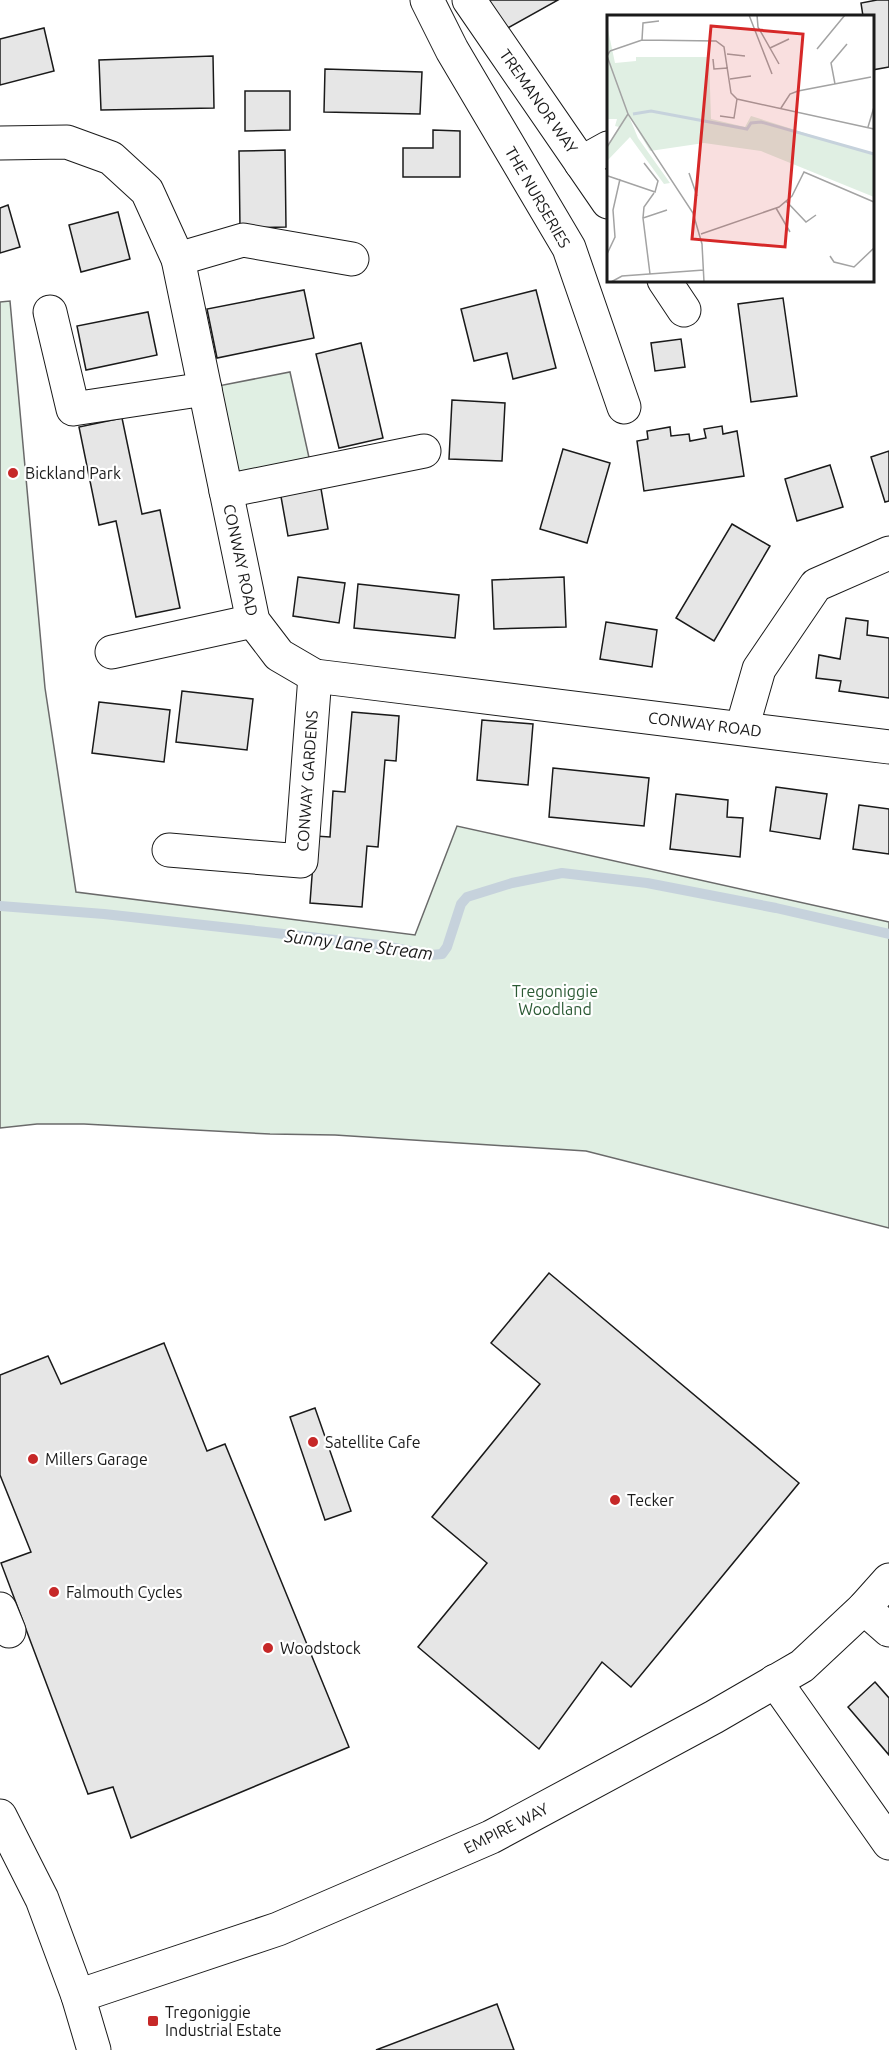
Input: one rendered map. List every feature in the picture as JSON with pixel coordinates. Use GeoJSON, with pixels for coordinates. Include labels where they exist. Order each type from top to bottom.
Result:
{"type":"FeatureCollection","features":[{"type":"Feature","properties":{"kind":"street","name":"THE NURSERIES"},"geometry":{"type":"LineString","coordinates":[[427,0],[452,50],[569,248],[624,407]]}},
{"type":"Feature","properties":{"kind":"street","name":"TREMANOR WAY"},"geometry":{"type":"LineString","coordinates":[[469,0],[595,155],[607,195]]}},
{"type":"Feature","properties":{"kind":"street","name":"CONWAY ROAD"},"geometry":{"type":"LineString","coordinates":[[0,143],[68,142],[111,158],[147,191],[178,259],[253,621],[279,655],[315,676],[889,747]]}},
{"type":"Feature","properties":{"kind":"street"},"geometry":{"type":"LineString","coordinates":[[178,259],[243,240],[352,259]]}},
{"type":"Feature","properties":{"kind":"street"},"geometry":{"type":"LineString","coordinates":[[665,282],[684,310]]}},
{"type":"Feature","properties":{"kind":"street"},"geometry":{"type":"LineString","coordinates":[[51,312],[73,409],[205,389]]}},
{"type":"Feature","properties":{"kind":"street"},"geometry":{"type":"LineString","coordinates":[[226,491],[424,451]]}},
{"type":"Feature","properties":{"kind":"street"},"geometry":{"type":"LineString","coordinates":[[742,728],[759,669],[816,585],[889,553]]}},
{"type":"Feature","properties":{"kind":"street"},"geometry":{"type":"LineString","coordinates":[[112,652],[253,621]]}},
{"type":"Feature","properties":{"kind":"street","name":"CONWAY GARDENS"},"geometry":{"type":"LineString","coordinates":[[169,849],[301,861],[315,676]]}},
{"type":"Feature","properties":{"kind":"street","name":"EMPIRE WAY"},"geometry":{"type":"LineString","coordinates":[[78,1996],[278,1929],[491,1837],[714,1718],[802,1666],[864,1608],[889,1580]]}},
{"type":"Feature","properties":{"kind":"street"},"geometry":{"type":"LineString","coordinates":[[864,1608],[889,1630]]}},
{"type":"Feature","properties":{"kind":"street"},"geometry":{"type":"LineString","coordinates":[[775,1681],[889,1843]]}},
{"type":"Feature","properties":{"kind":"street"},"geometry":{"type":"LineString","coordinates":[[0,1816],[42,1899],[78,1996],[94,2050]]}},
{"type":"Feature","properties":{"kind":"green space","name":"Tregoniggie Woodland"},"geometry":{"type":"Polygon","coordinates":[[[10,301],[45,688],[76,892],[415,935],[457,826],[889,922],[889,1228],[586,1151],[335,1135],[270,1134],[84,1124],[37,1124],[0,1128],[0,302],[10,301]]]}},
{"type":"Feature","properties":{"kind":"green space"},"geometry":{"type":"Polygon","coordinates":[[[290,372],[310,462],[237,478],[218,386],[290,372]]]}},
{"type":"Feature","properties":{"kind":"building"},"geometry":{"type":"Polygon","coordinates":[[[487,0],[558,0],[504,30],[487,0]]]}},
{"type":"Feature","properties":{"kind":"building"},"geometry":{"type":"Polygon","coordinates":[[[889,0],[889,67],[874,70],[874,15],[863,15],[861,3],[889,0]]]}},
{"type":"Feature","properties":{"kind":"building"},"geometry":{"type":"Polygon","coordinates":[[[44,28],[54,71],[0,85],[0,39],[44,28]]]}},
{"type":"Feature","properties":{"kind":"building"},"geometry":{"type":"Polygon","coordinates":[[[213,56],[214,108],[101,110],[99,60],[213,56]]]}},
{"type":"Feature","properties":{"kind":"building"},"geometry":{"type":"Polygon","coordinates":[[[325,69],[422,72],[420,114],[324,112],[325,69]]]}},
{"type":"Feature","properties":{"kind":"building"},"geometry":{"type":"Polygon","coordinates":[[[245,91],[290,91],[290,130],[245,131],[245,91]]]}},
{"type":"Feature","properties":{"kind":"building"},"geometry":{"type":"Polygon","coordinates":[[[433,130],[460,131],[460,177],[403,177],[403,148],[433,148],[433,130]]]}},
{"type":"Feature","properties":{"kind":"building"},"geometry":{"type":"Polygon","coordinates":[[[285,150],[286,227],[240,228],[239,151],[285,150]]]}},
{"type":"Feature","properties":{"kind":"building"},"geometry":{"type":"Polygon","coordinates":[[[8,205],[20,247],[0,253],[0,208],[8,205]]]}},
{"type":"Feature","properties":{"kind":"building"},"geometry":{"type":"Polygon","coordinates":[[[118,212],[130,259],[81,272],[69,225],[118,212]]]}},
{"type":"Feature","properties":{"kind":"building"},"geometry":{"type":"Polygon","coordinates":[[[304,290],[314,338],[217,358],[207,309],[304,290]]]}},
{"type":"Feature","properties":{"kind":"building"},"geometry":{"type":"Polygon","coordinates":[[[536,290],[556,368],[513,379],[507,353],[474,361],[461,309],[536,290]]]}},
{"type":"Feature","properties":{"kind":"building"},"geometry":{"type":"Polygon","coordinates":[[[783,298],[797,396],[751,402],[738,304],[783,298]]]}},
{"type":"Feature","properties":{"kind":"building"},"geometry":{"type":"Polygon","coordinates":[[[148,312],[157,355],[86,370],[77,326],[148,312]]]}},
{"type":"Feature","properties":{"kind":"building"},"geometry":{"type":"Polygon","coordinates":[[[681,339],[685,367],[655,371],[651,343],[681,339]]]}},
{"type":"Feature","properties":{"kind":"building"},"geometry":{"type":"Polygon","coordinates":[[[361,343],[383,438],[339,448],[316,354],[361,343]]]}},
{"type":"Feature","properties":{"kind":"building"},"geometry":{"type":"Polygon","coordinates":[[[452,400],[505,403],[502,461],[449,459],[452,400]]]}},
{"type":"Feature","properties":{"kind":"building"},"geometry":{"type":"Polygon","coordinates":[[[122,418],[142,514],[160,510],[180,608],[136,617],[116,521],[99,525],[79,427],[122,418]]]}},
{"type":"Feature","properties":{"kind":"building"},"geometry":{"type":"Polygon","coordinates":[[[722,426],[723,434],[737,431],[744,476],[644,491],[637,441],[648,439],[647,431],[670,427],[671,436],[689,434],[690,441],[706,438],[704,429],[722,426]]]}},
{"type":"Feature","properties":{"kind":"building"},"geometry":{"type":"Polygon","coordinates":[[[563,449],[610,463],[587,543],[540,529],[563,449]]]}},
{"type":"Feature","properties":{"kind":"building"},"geometry":{"type":"Polygon","coordinates":[[[889,451],[889,501],[885,502],[871,457],[889,451]]]}},
{"type":"Feature","properties":{"kind":"building"},"geometry":{"type":"Polygon","coordinates":[[[830,465],[843,507],[797,521],[785,479],[830,465]]]}},
{"type":"Feature","properties":{"kind":"building"},"geometry":{"type":"Polygon","coordinates":[[[320,483],[328,529],[288,536],[280,491],[320,483]]]}},
{"type":"Feature","properties":{"kind":"building"},"geometry":{"type":"Polygon","coordinates":[[[732,524],[770,546],[714,641],[676,618],[732,524]]]}},
{"type":"Feature","properties":{"kind":"building"},"geometry":{"type":"Polygon","coordinates":[[[298,577],[345,583],[339,623],[293,616],[298,577]]]}},
{"type":"Feature","properties":{"kind":"building"},"geometry":{"type":"Polygon","coordinates":[[[564,577],[566,627],[494,629],[492,580],[564,577]]]}},
{"type":"Feature","properties":{"kind":"building"},"geometry":{"type":"Polygon","coordinates":[[[358,584],[459,595],[455,638],[354,628],[358,584]]]}},
{"type":"Feature","properties":{"kind":"building"},"geometry":{"type":"Polygon","coordinates":[[[846,618],[868,621],[867,635],[889,638],[889,698],[839,691],[841,681],[816,678],[819,655],[840,659],[846,618]]]}},
{"type":"Feature","properties":{"kind":"building"},"geometry":{"type":"Polygon","coordinates":[[[606,622],[657,630],[652,667],[600,659],[606,622]]]}},
{"type":"Feature","properties":{"kind":"building"},"geometry":{"type":"Polygon","coordinates":[[[182,691],[253,699],[247,750],[176,742],[182,691]]]}},
{"type":"Feature","properties":{"kind":"building"},"geometry":{"type":"Polygon","coordinates":[[[99,702],[170,710],[164,762],[92,753],[99,702]]]}},
{"type":"Feature","properties":{"kind":"building"},"geometry":{"type":"Polygon","coordinates":[[[352,712],[399,716],[396,761],[385,760],[378,847],[367,846],[362,907],[310,903],[315,836],[330,837],[333,791],[345,792],[352,712]]]}},
{"type":"Feature","properties":{"kind":"building"},"geometry":{"type":"Polygon","coordinates":[[[482,720],[533,724],[528,785],[477,780],[482,720]]]}},
{"type":"Feature","properties":{"kind":"building"},"geometry":{"type":"Polygon","coordinates":[[[553,768],[649,778],[644,826],[549,817],[553,768]]]}},
{"type":"Feature","properties":{"kind":"building"},"geometry":{"type":"Polygon","coordinates":[[[776,787],[827,794],[820,839],[770,831],[776,787]]]}},
{"type":"Feature","properties":{"kind":"building"},"geometry":{"type":"Polygon","coordinates":[[[676,794],[728,800],[727,817],[743,818],[740,857],[670,849],[676,794]]]}},
{"type":"Feature","properties":{"kind":"building"},"geometry":{"type":"Polygon","coordinates":[[[859,805],[889,809],[889,854],[853,849],[859,805]]]}},
{"type":"Feature","properties":{"kind":"building","name":"Tecker"},"geometry":{"type":"Polygon","coordinates":[[[549,1273],[799,1483],[631,1687],[602,1662],[539,1749],[418,1647],[487,1563],[432,1517],[540,1384],[491,1343],[549,1273]]]}},
{"type":"Feature","properties":{"kind":"building"},"geometry":{"type":"Polygon","coordinates":[[[164,1343],[207,1451],[225,1444],[349,1747],[131,1838],[113,1787],[88,1794],[1,1563],[31,1552],[0,1475],[0,1375],[48,1356],[61,1384],[164,1343]]]}},
{"type":"Feature","properties":{"kind":"building","name":"Satellite Cafe"},"geometry":{"type":"Polygon","coordinates":[[[315,1408],[351,1511],[325,1520],[290,1417],[315,1408]]]}},
{"type":"Feature","properties":{"kind":"building"},"geometry":{"type":"Polygon","coordinates":[[[875,1682],[889,1698],[889,1755],[848,1707],[875,1682]]]}},
{"type":"Feature","properties":{"kind":"building"},"geometry":{"type":"Polygon","coordinates":[[[497,2004],[514,2050],[376,2050],[497,2004]]]}},
{"type":"Feature","properties":{"kind":"waterway","name":"Sunny Lane Stream"},"geometry":{"type":"LineString","coordinates":[[0,906],[104,914],[275,933],[379,945],[431,955],[442,954],[447,947],[461,904],[467,897],[512,883],[562,873],[647,883],[776,908],[889,934]]}},
{"type":"Feature","properties":{"kind":"place","name":"Bickland Park"},"geometry":{"type":"Point","coordinates":[13,473]}},
{"type":"Feature","properties":{"kind":"place","name":"Satellite Cafe"},"geometry":{"type":"Point","coordinates":[313,1442]}},
{"type":"Feature","properties":{"kind":"place","name":"Millers Garage"},"geometry":{"type":"Point","coordinates":[33,1459]}},
{"type":"Feature","properties":{"kind":"place","name":"Tecker"},"geometry":{"type":"Point","coordinates":[615,1500]}},
{"type":"Feature","properties":{"kind":"place","name":"Falmouth Cycles"},"geometry":{"type":"Point","coordinates":[54,1592]}},
{"type":"Feature","properties":{"kind":"place","name":"Woodstock"},"geometry":{"type":"Point","coordinates":[268,1648]}},
{"type":"Feature","properties":{"kind":"place","name":"Tregoniggie Industrial Estate"},"geometry":{"type":"Point","coordinates":[153,2021]}}]}
